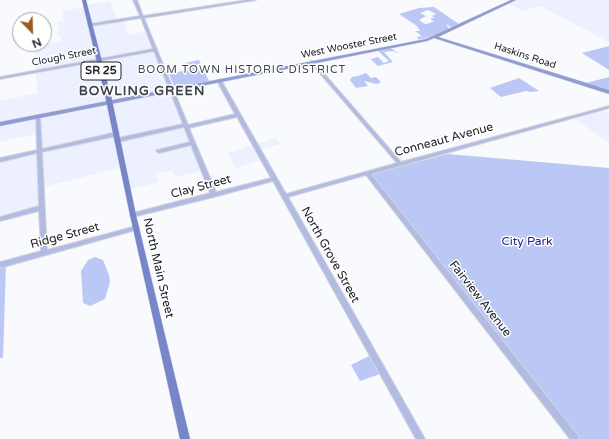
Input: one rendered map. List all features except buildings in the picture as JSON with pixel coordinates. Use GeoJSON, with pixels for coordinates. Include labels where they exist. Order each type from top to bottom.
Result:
{"type":"FeatureCollection","features":[{"type":"Feature","properties":{"kind":"main road","name":"SR 25"},"geometry":{"type":"LineString","coordinates":[[84,0],[109,102]]}},
{"type":"Feature","properties":{"kind":"main road","name":"West Wooster Street"},"geometry":{"type":"LineString","coordinates":[[0,124],[435,37],[514,0]]}},
{"type":"Feature","properties":{"kind":"main road","name":"Haskins Road"},"geometry":{"type":"LineString","coordinates":[[435,37],[609,92]]}},
{"type":"Feature","properties":{"kind":"main road","name":"North Main Street"},"geometry":{"type":"LineString","coordinates":[[109,102],[133,215],[185,439]]}},
{"type":"Feature","properties":{"kind":"street"},"geometry":{"type":"LineString","coordinates":[[135,0],[214,195]]}},
{"type":"Feature","properties":{"kind":"street"},"geometry":{"type":"LineString","coordinates":[[90,25],[254,0]]}},
{"type":"Feature","properties":{"kind":"street","name":"Clough Street"},"geometry":{"type":"LineString","coordinates":[[0,78],[155,50]]}},
{"type":"Feature","properties":{"kind":"street"},"geometry":{"type":"LineString","coordinates":[[312,62],[400,164]]}},
{"type":"Feature","properties":{"kind":"street","name":"North Grove Street"},"geometry":{"type":"LineString","coordinates":[[220,81],[421,439]]}},
{"type":"Feature","properties":{"kind":"street","name":"Conneaut Avenue"},"geometry":{"type":"LineString","coordinates":[[284,196],[609,107]]}},
{"type":"Feature","properties":{"kind":"street"},"geometry":{"type":"LineString","coordinates":[[0,160],[39,151],[186,126],[239,115]]}},
{"type":"Feature","properties":{"kind":"street"},"geometry":{"type":"LineString","coordinates":[[38,116],[44,253]]}},
{"type":"Feature","properties":{"kind":"street"},"geometry":{"type":"LineString","coordinates":[[159,151],[192,143]]}},
{"type":"Feature","properties":{"kind":"street","name":"Fairview Avenue"},"geometry":{"type":"LineString","coordinates":[[367,173],[575,439]]}},
{"type":"Feature","properties":{"kind":"street","name":"Clay Street"},"geometry":{"type":"LineString","coordinates":[[133,215],[274,179]]}},
{"type":"Feature","properties":{"kind":"street"},"geometry":{"type":"LineString","coordinates":[[0,219],[41,208]]}},
{"type":"Feature","properties":{"kind":"street","name":"Ridge Street"},"geometry":{"type":"LineString","coordinates":[[0,265],[136,228]]}},
{"type":"Feature","properties":{"kind":"shaded area"},"geometry":{"type":"Polygon","coordinates":[[[518,0],[609,0],[609,42],[542,7],[537,6],[525,11],[509,4],[518,0]]]}},
{"type":"Feature","properties":{"kind":"shaded area"},"geometry":{"type":"Polygon","coordinates":[[[110,1],[117,21],[124,20],[128,35],[148,31],[204,170],[175,177],[172,170],[156,174],[158,182],[128,190],[122,167],[40,188],[41,208],[0,219],[0,160],[39,151],[39,133],[0,142],[0,101],[37,93],[35,52],[52,52],[52,42],[61,41],[60,35],[57,35],[57,32],[60,31],[58,22],[64,21],[62,11],[85,7],[85,5],[110,1]]]}},
{"type":"Feature","properties":{"kind":"shaded area"},"geometry":{"type":"Polygon","coordinates":[[[602,109],[609,114],[609,143],[572,117],[602,109]]]}},
{"type":"Feature","properties":{"kind":"shaded area"},"geometry":{"type":"Polygon","coordinates":[[[276,138],[280,144],[258,150],[263,159],[236,168],[228,153],[276,138]]]}},
{"type":"Feature","properties":{"kind":"green space"},"geometry":{"type":"Polygon","coordinates":[[[434,7],[459,24],[451,27],[446,24],[449,29],[433,36],[422,39],[420,37],[421,39],[419,40],[417,37],[422,36],[415,31],[420,31],[417,26],[399,14],[419,8],[434,7]],[[428,10],[420,13],[426,16],[419,20],[425,24],[434,22],[430,18],[434,18],[432,16],[436,14],[428,10]]]}},
{"type":"Feature","properties":{"kind":"green space"},"geometry":{"type":"Polygon","coordinates":[[[609,46],[609,70],[582,53],[609,46]]]}},
{"type":"Feature","properties":{"kind":"green space"},"geometry":{"type":"Polygon","coordinates":[[[391,48],[399,54],[393,51],[384,52],[393,62],[378,66],[365,54],[371,59],[378,57],[384,63],[389,61],[378,51],[374,51],[391,48]]]}},
{"type":"Feature","properties":{"kind":"green space"},"geometry":{"type":"Polygon","coordinates":[[[199,60],[209,81],[175,88],[169,74],[188,70],[185,63],[199,60]]]}},
{"type":"Feature","properties":{"kind":"green space"},"geometry":{"type":"Polygon","coordinates":[[[366,73],[371,78],[376,77],[381,82],[377,84],[364,81],[368,86],[356,88],[350,80],[352,77],[366,73]]]}},
{"type":"Feature","properties":{"kind":"green space"},"geometry":{"type":"Polygon","coordinates":[[[609,77],[609,92],[582,84],[609,77]]]}},
{"type":"Feature","properties":{"kind":"green space"},"geometry":{"type":"Polygon","coordinates":[[[519,78],[539,91],[526,91],[501,97],[490,88],[519,78]]]}},
{"type":"Feature","properties":{"kind":"green space","name":"City Park"},"geometry":{"type":"Polygon","coordinates":[[[448,154],[609,168],[609,439],[579,439],[371,174],[448,154]]]}},
{"type":"Feature","properties":{"kind":"green space"},"geometry":{"type":"Polygon","coordinates":[[[95,257],[103,260],[110,282],[105,299],[90,306],[83,303],[81,271],[88,260],[95,257]]]}},
{"type":"Feature","properties":{"kind":"green space"},"geometry":{"type":"Polygon","coordinates":[[[6,264],[3,358],[0,358],[0,265],[6,264]]]}},
{"type":"Feature","properties":{"kind":"green space"},"geometry":{"type":"Polygon","coordinates":[[[369,356],[380,374],[360,381],[351,365],[369,356]]]}},
{"type":"Feature","properties":{"kind":"district","name":"BOOM TOWN HISTORIC DISTRICT"},"geometry":{"type":"Point","coordinates":[242,70]}},
{"type":"Feature","properties":{"kind":"district","name":"BOWLING GREEN"},"geometry":{"type":"Point","coordinates":[142,92]}}]}
